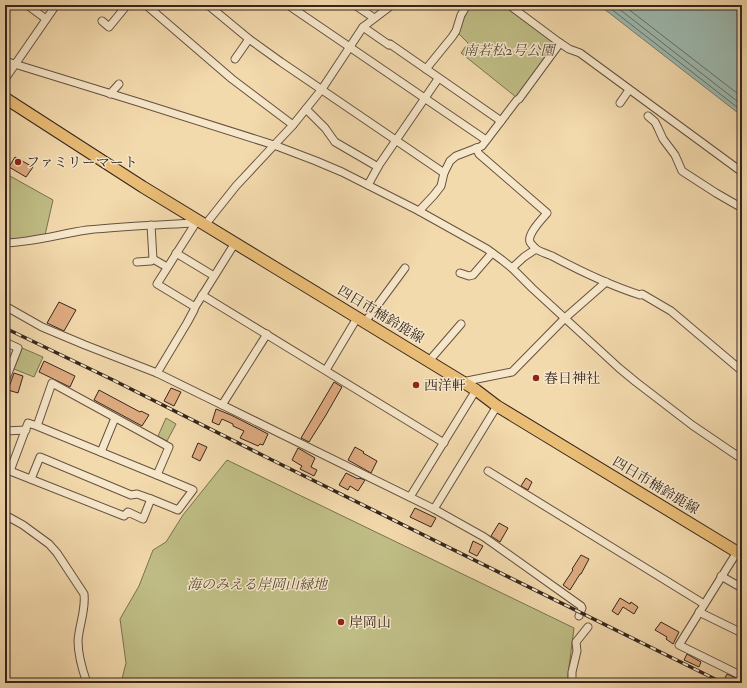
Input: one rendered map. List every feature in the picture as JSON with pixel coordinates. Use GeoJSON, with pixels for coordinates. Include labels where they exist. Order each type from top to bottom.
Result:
{"type":"FeatureCollection","features":[{"type":"Feature","properties":{"kind":"main road","name":"四日市楠鈴鹿線"},"geometry":{"type":"LineString","coordinates":[[5,98],[199,223],[235,243],[476,390],[497,406],[739,553]]}},
{"type":"Feature","properties":{"kind":"street"},"geometry":{"type":"LineString","coordinates":[[27,5],[46,19]]}},
{"type":"Feature","properties":{"kind":"street"},"geometry":{"type":"LineString","coordinates":[[5,79],[56,5]]}},
{"type":"Feature","properties":{"kind":"street"},"geometry":{"type":"LineString","coordinates":[[102,21],[109,27],[127,5]]}},
{"type":"Feature","properties":{"kind":"street"},"geometry":{"type":"LineString","coordinates":[[146,5],[232,79],[293,126]]}},
{"type":"Feature","properties":{"kind":"street"},"geometry":{"type":"LineString","coordinates":[[208,5],[249,39],[281,62],[444,173]]}},
{"type":"Feature","properties":{"kind":"street"},"geometry":{"type":"LineString","coordinates":[[288,5],[486,140]]}},
{"type":"Feature","properties":{"kind":"street"},"geometry":{"type":"LineString","coordinates":[[355,5],[374,18]]}},
{"type":"Feature","properties":{"kind":"street"},"geometry":{"type":"LineString","coordinates":[[195,307],[157,284],[176,253],[199,223],[293,126],[322,89],[363,27],[392,5]]}},
{"type":"Feature","properties":{"kind":"street"},"geometry":{"type":"LineString","coordinates":[[426,69],[456,31],[461,15],[467,5]]}},
{"type":"Feature","properties":{"kind":"street"},"geometry":{"type":"LineString","coordinates":[[509,5],[560,43],[580,54],[742,172]]}},
{"type":"Feature","properties":{"kind":"street"},"geometry":{"type":"LineString","coordinates":[[363,27],[501,121]]}},
{"type":"Feature","properties":{"kind":"street"},"geometry":{"type":"LineString","coordinates":[[235,59],[249,39]]}},
{"type":"Feature","properties":{"kind":"street"},"geometry":{"type":"LineString","coordinates":[[420,210],[441,186],[444,173],[450,161],[456,156],[482,146],[560,43]]}},
{"type":"Feature","properties":{"kind":"street"},"geometry":{"type":"LineString","coordinates":[[5,61],[274,145],[336,169],[420,210],[492,253],[512,268],[619,368],[692,425],[742,458]]}},
{"type":"Feature","properties":{"kind":"street"},"geometry":{"type":"LineString","coordinates":[[368,184],[395,140],[438,79]]}},
{"type":"Feature","properties":{"kind":"street"},"geometry":{"type":"LineString","coordinates":[[110,94],[119,84]]}},
{"type":"Feature","properties":{"kind":"street"},"geometry":{"type":"LineString","coordinates":[[620,103],[629,90]]}},
{"type":"Feature","properties":{"kind":"street"},"geometry":{"type":"LineString","coordinates":[[306,108],[325,128],[335,142],[378,167]]}},
{"type":"Feature","properties":{"kind":"street"},"geometry":{"type":"LineString","coordinates":[[654,108],[646,118],[655,122],[663,139],[675,155],[682,171],[742,208]]}},
{"type":"Feature","properties":{"kind":"street"},"geometry":{"type":"LineString","coordinates":[[476,148],[480,154],[547,213],[532,231],[529,240],[536,249],[606,282],[640,295],[642,294],[671,311],[742,371]]}},
{"type":"Feature","properties":{"kind":"street"},"geometry":{"type":"LineString","coordinates":[[5,243],[88,230],[199,223]]}},
{"type":"Feature","properties":{"kind":"street"},"geometry":{"type":"LineString","coordinates":[[151,225],[153,259]]}},
{"type":"Feature","properties":{"kind":"street"},"geometry":{"type":"LineString","coordinates":[[157,373],[202,295],[235,243]]}},
{"type":"Feature","properties":{"kind":"street"},"geometry":{"type":"LineString","coordinates":[[512,268],[536,249]]}},
{"type":"Feature","properties":{"kind":"street"},"geometry":{"type":"LineString","coordinates":[[176,253],[214,276]]}},
{"type":"Feature","properties":{"kind":"street"},"geometry":{"type":"LineString","coordinates":[[460,273],[469,276],[473,275],[492,253]]}},
{"type":"Feature","properties":{"kind":"street"},"geometry":{"type":"LineString","coordinates":[[137,262],[153,259],[167,267]]}},
{"type":"Feature","properties":{"kind":"street"},"geometry":{"type":"LineString","coordinates":[[326,370],[361,320],[405,268]]}},
{"type":"Feature","properties":{"kind":"street"},"geometry":{"type":"LineString","coordinates":[[462,382],[512,372],[565,318],[606,282]]}},
{"type":"Feature","properties":{"kind":"street"},"geometry":{"type":"LineString","coordinates":[[202,295],[444,443]]}},
{"type":"Feature","properties":{"kind":"street"},"geometry":{"type":"LineString","coordinates":[[5,306],[42,327],[157,373],[434,509],[484,537],[581,606],[582,608],[579,616]]}},
{"type":"Feature","properties":{"kind":"street"},"geometry":{"type":"LineString","coordinates":[[429,362],[461,324]]}},
{"type":"Feature","properties":{"kind":"street"},"geometry":{"type":"LineString","coordinates":[[222,405],[267,334]]}},
{"type":"Feature","properties":{"kind":"street"},"geometry":{"type":"LineString","coordinates":[[5,342],[18,348],[5,381]]}},
{"type":"Feature","properties":{"kind":"street"},"geometry":{"type":"LineString","coordinates":[[37,426],[52,383],[169,447],[157,475]]}},
{"type":"Feature","properties":{"kind":"street"},"geometry":{"type":"LineString","coordinates":[[410,497],[476,390]]}},
{"type":"Feature","properties":{"kind":"street"},"geometry":{"type":"LineString","coordinates":[[434,509],[497,406]]}},
{"type":"Feature","properties":{"kind":"street"},"geometry":{"type":"LineString","coordinates":[[101,452],[116,418]]}},
{"type":"Feature","properties":{"kind":"street"},"geometry":{"type":"LineString","coordinates":[[31,479],[40,457],[131,495],[137,494],[151,499],[178,510],[193,490],[28,423],[8,470],[124,516],[128,512],[143,519],[151,499]]}},
{"type":"Feature","properties":{"kind":"street"},"geometry":{"type":"LineString","coordinates":[[5,431],[26,430]]}},
{"type":"Feature","properties":{"kind":"street"},"geometry":{"type":"LineString","coordinates":[[488,471],[704,604]]}},
{"type":"Feature","properties":{"kind":"street"},"geometry":{"type":"LineString","coordinates":[[5,515],[29,529],[49,544],[57,553],[84,594],[85,601],[78,640],[79,657],[86,680],[91,680],[92,683]]}},
{"type":"Feature","properties":{"kind":"street"},"geometry":{"type":"LineString","coordinates":[[739,553],[721,576],[679,645],[742,676]]}},
{"type":"Feature","properties":{"kind":"street"},"geometry":{"type":"LineString","coordinates":[[721,576],[742,588]]}},
{"type":"Feature","properties":{"kind":"street"},"geometry":{"type":"LineString","coordinates":[[699,612],[742,633]]}},
{"type":"Feature","properties":{"kind":"street"},"geometry":{"type":"LineString","coordinates":[[572,683],[572,672],[577,651],[576,642],[588,627]]}},
{"type":"Feature","properties":{"kind":"green space","name":"南若松2号公園"},"geometry":{"type":"Polygon","coordinates":[[[471,5],[503,5],[556,44],[516,97],[461,53],[468,43],[458,33],[471,5]]]}},
{"type":"Feature","properties":{"kind":"green space"},"geometry":{"type":"Polygon","coordinates":[[[10,176],[53,200],[45,235],[23,239],[5,239],[5,184],[10,176]]]}},
{"type":"Feature","properties":{"kind":"green space"},"geometry":{"type":"Polygon","coordinates":[[[22,348],[43,357],[34,377],[14,369],[22,348]]]}},
{"type":"Feature","properties":{"kind":"green space"},"geometry":{"type":"Polygon","coordinates":[[[166,418],[176,424],[167,441],[158,436],[166,418]]]}},
{"type":"Feature","properties":{"kind":"green space","name":"海のみえる岸岡山緑地"},"geometry":{"type":"Polygon","coordinates":[[[227,460],[574,628],[567,683],[121,683],[126,663],[120,619],[139,586],[153,550],[166,542],[183,515],[227,460]]]}},
{"type":"Feature","properties":{"kind":"water"},"geometry":{"type":"Polygon","coordinates":[[[599,5],[742,5],[742,116],[599,5]]]}},
{"type":"Feature","properties":{"kind":"building","name":"ファミリーマート"},"geometry":{"type":"Polygon","coordinates":[[[15,157],[33,167],[26,177],[9,167],[15,157]]]}},
{"type":"Feature","properties":{"kind":"building"},"geometry":{"type":"Polygon","coordinates":[[[59,302],[76,310],[64,331],[47,323],[59,302]]]}},
{"type":"Feature","properties":{"kind":"building"},"geometry":{"type":"Polygon","coordinates":[[[44,361],[75,376],[70,387],[39,372],[44,361]]]}},
{"type":"Feature","properties":{"kind":"building"},"geometry":{"type":"Polygon","coordinates":[[[14,373],[23,376],[18,393],[8,390],[14,373]]]}},
{"type":"Feature","properties":{"kind":"building"},"geometry":{"type":"Polygon","coordinates":[[[334,382],[342,387],[326,415],[309,442],[301,438],[334,382]]]}},
{"type":"Feature","properties":{"kind":"building"},"geometry":{"type":"Polygon","coordinates":[[[171,388],[181,392],[174,406],[164,401],[171,388]]]}},
{"type":"Feature","properties":{"kind":"building"},"geometry":{"type":"Polygon","coordinates":[[[99,390],[140,412],[141,411],[149,415],[142,426],[94,400],[99,390]]]}},
{"type":"Feature","properties":{"kind":"building"},"geometry":{"type":"Polygon","coordinates":[[[216,409],[268,434],[263,445],[260,444],[258,446],[240,438],[244,431],[222,419],[219,425],[212,422],[216,409]]]}},
{"type":"Feature","properties":{"kind":"building"},"geometry":{"type":"Polygon","coordinates":[[[198,443],[207,447],[200,461],[192,457],[198,443]]]}},
{"type":"Feature","properties":{"kind":"building"},"geometry":{"type":"Polygon","coordinates":[[[355,447],[377,461],[371,473],[348,460],[355,447]]]}},
{"type":"Feature","properties":{"kind":"building"},"geometry":{"type":"Polygon","coordinates":[[[298,448],[315,458],[311,467],[317,470],[314,476],[300,469],[302,466],[292,460],[298,448]]]}},
{"type":"Feature","properties":{"kind":"building"},"geometry":{"type":"Polygon","coordinates":[[[346,473],[358,479],[365,480],[358,491],[350,486],[348,490],[339,485],[346,473]]]}},
{"type":"Feature","properties":{"kind":"building"},"geometry":{"type":"Polygon","coordinates":[[[526,478],[532,482],[528,490],[521,486],[526,478]]]}},
{"type":"Feature","properties":{"kind":"building"},"geometry":{"type":"Polygon","coordinates":[[[415,508],[436,518],[431,527],[410,517],[415,508]]]}},
{"type":"Feature","properties":{"kind":"building"},"geometry":{"type":"Polygon","coordinates":[[[499,523],[508,528],[500,542],[491,536],[499,523]]]}},
{"type":"Feature","properties":{"kind":"building"},"geometry":{"type":"Polygon","coordinates":[[[473,541],[483,546],[477,556],[469,552],[473,541]]]}},
{"type":"Feature","properties":{"kind":"building"},"geometry":{"type":"Polygon","coordinates":[[[581,555],[589,559],[570,590],[563,585],[581,555]]]}},
{"type":"Feature","properties":{"kind":"building"},"geometry":{"type":"Polygon","coordinates":[[[620,598],[630,604],[631,602],[638,607],[634,614],[623,607],[618,615],[612,611],[620,598]]]}},
{"type":"Feature","properties":{"kind":"building"},"geometry":{"type":"Polygon","coordinates":[[[661,622],[679,632],[673,644],[666,639],[667,637],[655,630],[661,622]]]}},
{"type":"Feature","properties":{"kind":"building"},"geometry":{"type":"Polygon","coordinates":[[[687,654],[701,662],[699,667],[684,660],[687,654]]]}},
{"type":"Feature","properties":{"kind":"building"},"geometry":{"type":"Polygon","coordinates":[[[727,674],[738,679],[736,683],[730,683],[724,680],[727,674]]]}},
{"type":"Feature","properties":{"kind":"railway"},"geometry":{"type":"LineString","coordinates":[[5,328],[113,380],[723,683]]}},
{"type":"Feature","properties":{"kind":"place","name":"ファミリーマート"},"geometry":{"type":"Point","coordinates":[18,162]}},
{"type":"Feature","properties":{"kind":"place","name":"春日神社"},"geometry":{"type":"Point","coordinates":[536,378]}},
{"type":"Feature","properties":{"kind":"place","name":"西洋軒"},"geometry":{"type":"Point","coordinates":[416,385]}},
{"type":"Feature","properties":{"kind":"place","name":"岸岡山"},"geometry":{"type":"Point","coordinates":[341,622]}}]}
